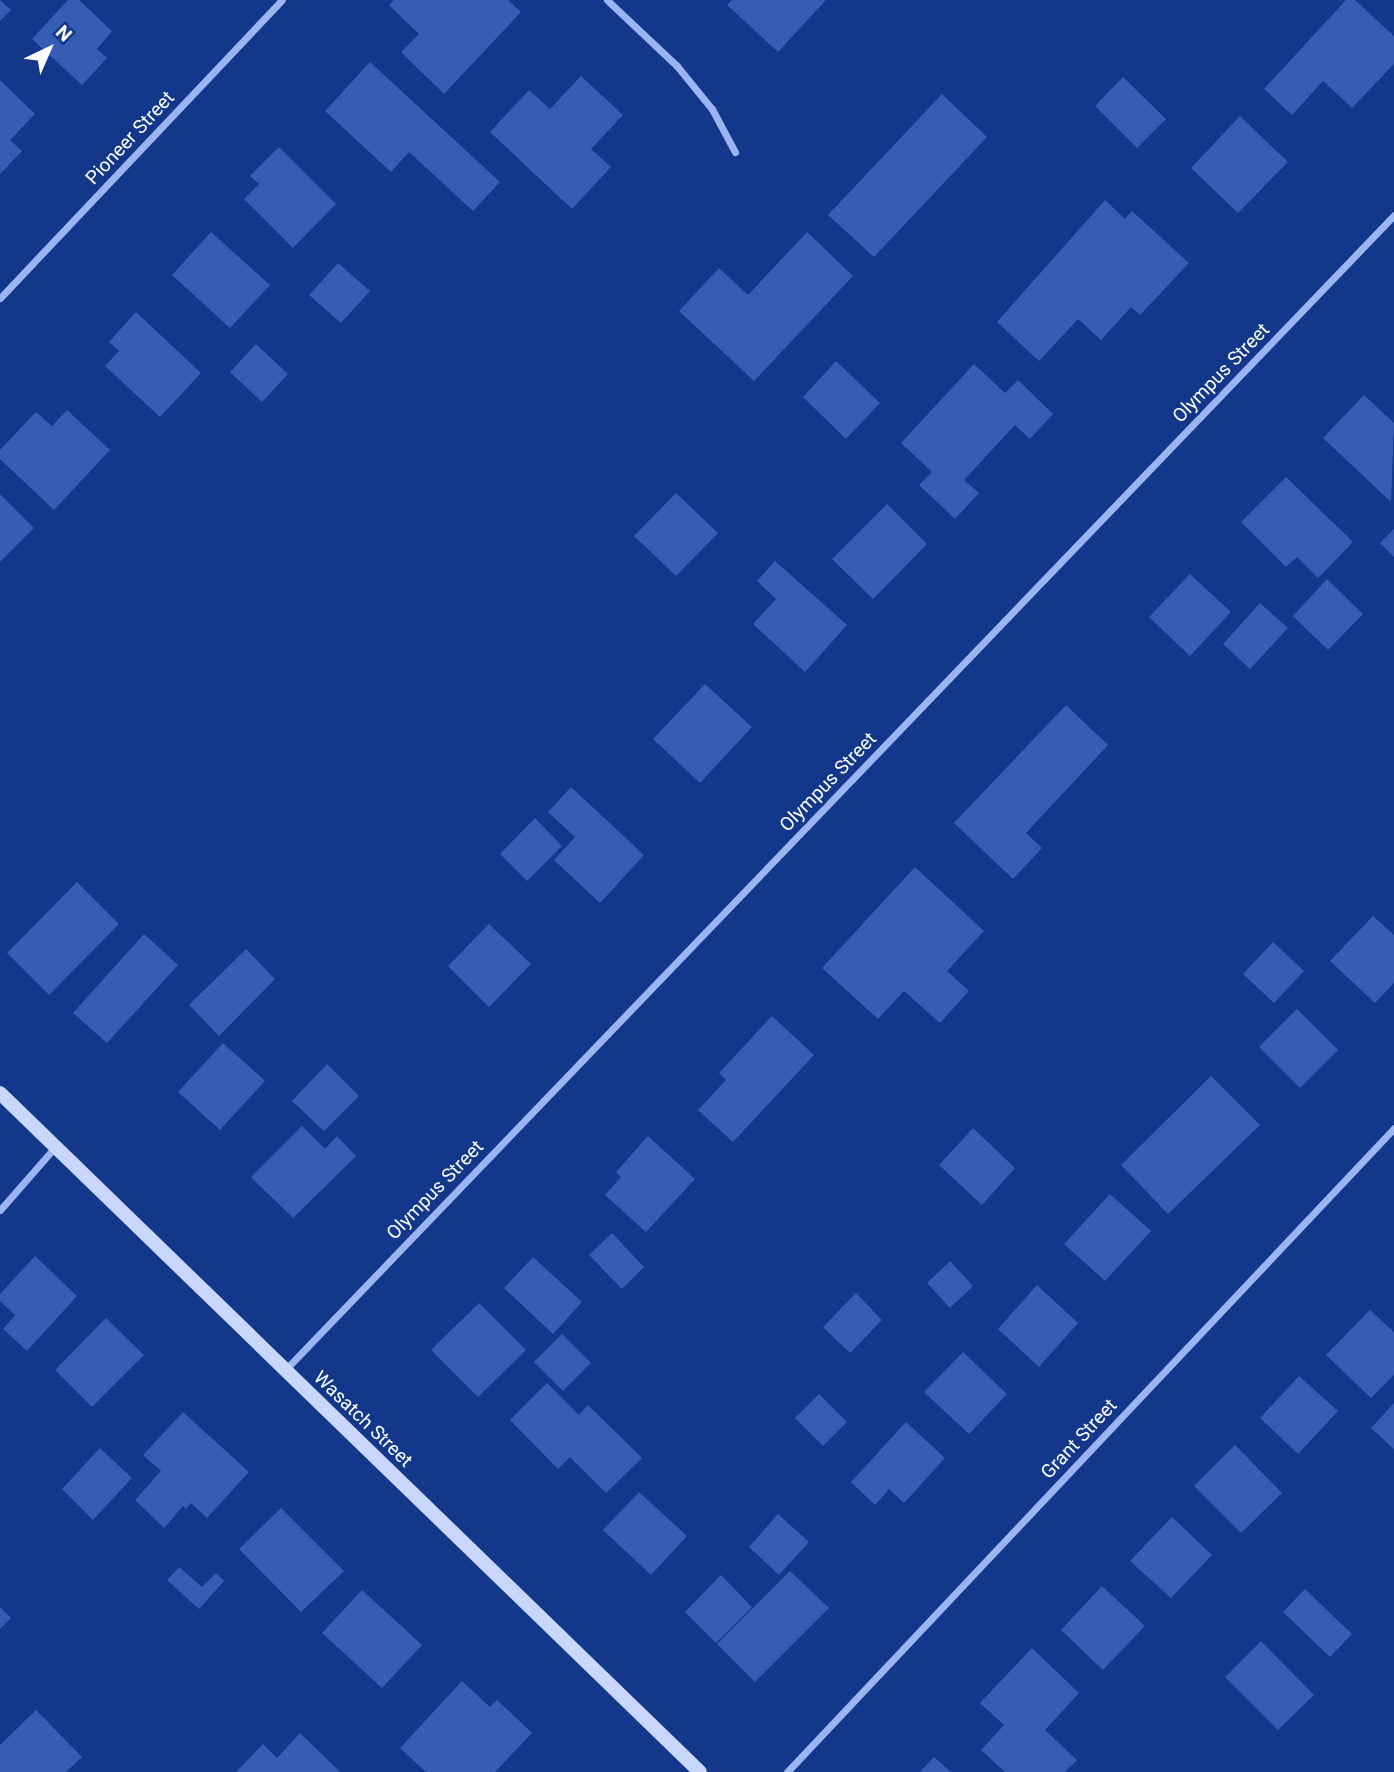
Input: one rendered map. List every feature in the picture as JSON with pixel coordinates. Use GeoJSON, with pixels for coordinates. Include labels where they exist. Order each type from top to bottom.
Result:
{"type":"FeatureCollection","features":[{"type":"Feature","properties":{"kind":"street","name":"Pioneer Street"},"geometry":{"type":"LineString","coordinates":[[0,298],[282,0]]}},
{"type":"Feature","properties":{"kind":"street"},"geometry":{"type":"LineString","coordinates":[[607,0],[677,66],[712,109],[735,152]]}},
{"type":"Feature","properties":{"kind":"street","name":"Olympus Street"},"geometry":{"type":"LineString","coordinates":[[285,1370],[1394,215]]}},
{"type":"Feature","properties":{"kind":"street","name":"Wasatch Street"},"geometry":{"type":"LineString","coordinates":[[0,1093],[700,1772]]}},
{"type":"Feature","properties":{"kind":"street","name":"Grant Street"},"geometry":{"type":"LineString","coordinates":[[787,1772],[1394,1128]]}},
{"type":"Feature","properties":{"kind":"street"},"geometry":{"type":"LineString","coordinates":[[0,1210],[55,1147]]}},
{"type":"Feature","properties":{"kind":"building"},"geometry":{"type":"Polygon","coordinates":[[[0,0],[11,10],[0,21],[0,0]]]}},
{"type":"Feature","properties":{"kind":"building"},"geometry":{"type":"Polygon","coordinates":[[[68,0],[79,0],[112,31],[97,49],[107,58],[82,85],[32,39],[68,0]]]}},
{"type":"Feature","properties":{"kind":"building"},"geometry":{"type":"Polygon","coordinates":[[[394,0],[508,0],[521,12],[444,94],[401,52],[419,34],[389,5],[394,0]]]}},
{"type":"Feature","properties":{"kind":"building"},"geometry":{"type":"Polygon","coordinates":[[[732,0],[826,0],[778,52],[727,5],[732,0]]]}},
{"type":"Feature","properties":{"kind":"building"},"geometry":{"type":"Polygon","coordinates":[[[1346,0],[1355,0],[1394,36],[1394,64],[1352,108],[1323,81],[1292,115],[1264,89],[1346,0]]]}},
{"type":"Feature","properties":{"kind":"building"},"geometry":{"type":"Polygon","coordinates":[[[370,62],[500,182],[473,211],[409,152],[391,172],[325,111],[370,62]]]}},
{"type":"Feature","properties":{"kind":"building"},"geometry":{"type":"Polygon","coordinates":[[[581,76],[623,115],[591,149],[611,167],[572,209],[490,132],[529,90],[550,109],[581,76]]]}},
{"type":"Feature","properties":{"kind":"building"},"geometry":{"type":"Polygon","coordinates":[[[1123,77],[1166,119],[1137,148],[1095,106],[1123,77]]]}},
{"type":"Feature","properties":{"kind":"building"},"geometry":{"type":"Polygon","coordinates":[[[0,80],[35,114],[10,140],[22,151],[0,174],[0,80]]]}},
{"type":"Feature","properties":{"kind":"building"},"geometry":{"type":"Polygon","coordinates":[[[942,94],[987,137],[874,257],[828,215],[942,94]]]}},
{"type":"Feature","properties":{"kind":"building"},"geometry":{"type":"Polygon","coordinates":[[[1240,116],[1288,162],[1238,213],[1191,168],[1240,116]]]}},
{"type":"Feature","properties":{"kind":"building"},"geometry":{"type":"Polygon","coordinates":[[[279,147],[336,204],[293,248],[244,199],[259,184],[250,176],[279,147]]]}},
{"type":"Feature","properties":{"kind":"building"},"geometry":{"type":"Polygon","coordinates":[[[1105,200],[1125,219],[1132,211],[1189,263],[1140,315],[1131,307],[1101,340],[1078,319],[1039,361],[997,322],[1105,200]]]}},
{"type":"Feature","properties":{"kind":"building"},"geometry":{"type":"Polygon","coordinates":[[[211,232],[270,285],[230,328],[172,275],[211,232]]]}},
{"type":"Feature","properties":{"kind":"building"},"geometry":{"type":"Polygon","coordinates":[[[807,232],[853,276],[754,381],[679,311],[719,268],[748,295],[807,232]]]}},
{"type":"Feature","properties":{"kind":"building"},"geometry":{"type":"Polygon","coordinates":[[[338,263],[370,291],[341,323],[309,295],[338,263]]]}},
{"type":"Feature","properties":{"kind":"building"},"geometry":{"type":"Polygon","coordinates":[[[136,312],[201,373],[160,417],[105,366],[119,351],[109,342],[136,312]]]}},
{"type":"Feature","properties":{"kind":"building"},"geometry":{"type":"Polygon","coordinates":[[[256,344],[288,374],[262,402],[230,372],[256,344]]]}},
{"type":"Feature","properties":{"kind":"building"},"geometry":{"type":"Polygon","coordinates":[[[836,361],[880,403],[846,439],[803,397],[836,361]]]}},
{"type":"Feature","properties":{"kind":"building"},"geometry":{"type":"Polygon","coordinates":[[[974,364],[1005,393],[1018,380],[1053,414],[1030,439],[1015,425],[964,480],[979,493],[955,519],[919,485],[932,472],[901,443],[974,364]]]}},
{"type":"Feature","properties":{"kind":"building"},"geometry":{"type":"Polygon","coordinates":[[[1364,395],[1394,423],[1391,502],[1323,438],[1364,395]]]}},
{"type":"Feature","properties":{"kind":"building"},"geometry":{"type":"Polygon","coordinates":[[[67,410],[110,450],[54,510],[0,459],[0,450],[36,412],[52,426],[67,410]]]}},
{"type":"Feature","properties":{"kind":"building"},"geometry":{"type":"Polygon","coordinates":[[[1286,477],[1353,542],[1318,578],[1297,557],[1286,567],[1241,522],[1286,477]]]}},
{"type":"Feature","properties":{"kind":"building"},"geometry":{"type":"Polygon","coordinates":[[[676,493],[718,533],[676,576],[634,536],[676,493]]]}},
{"type":"Feature","properties":{"kind":"building"},"geometry":{"type":"Polygon","coordinates":[[[0,494],[34,528],[0,562],[0,494]]]}},
{"type":"Feature","properties":{"kind":"building"},"geometry":{"type":"Polygon","coordinates":[[[887,504],[927,544],[873,599],[832,559],[887,504]]]}},
{"type":"Feature","properties":{"kind":"building"},"geometry":{"type":"Polygon","coordinates":[[[1394,529],[1394,557],[1380,543],[1394,529]]]}},
{"type":"Feature","properties":{"kind":"building"},"geometry":{"type":"Polygon","coordinates":[[[775,561],[847,625],[805,672],[753,624],[776,599],[757,581],[775,561]]]}},
{"type":"Feature","properties":{"kind":"building"},"geometry":{"type":"Polygon","coordinates":[[[1190,574],[1231,612],[1190,656],[1149,617],[1190,574]]]}},
{"type":"Feature","properties":{"kind":"building"},"geometry":{"type":"Polygon","coordinates":[[[1327,579],[1363,614],[1328,650],[1293,616],[1327,579]]]}},
{"type":"Feature","properties":{"kind":"building"},"geometry":{"type":"Polygon","coordinates":[[[1260,603],[1288,628],[1250,669],[1223,644],[1260,603]]]}},
{"type":"Feature","properties":{"kind":"building"},"geometry":{"type":"Polygon","coordinates":[[[705,684],[752,727],[700,783],[653,739],[705,684]]]}},
{"type":"Feature","properties":{"kind":"building"},"geometry":{"type":"Polygon","coordinates":[[[1066,705],[1108,745],[1026,833],[1042,848],[1013,879],[954,823],[1066,705]]]}},
{"type":"Feature","properties":{"kind":"building"},"geometry":{"type":"Polygon","coordinates":[[[571,787],[644,855],[600,903],[554,860],[575,837],[548,812],[571,787]]]}},
{"type":"Feature","properties":{"kind":"building"},"geometry":{"type":"Polygon","coordinates":[[[535,818],[562,846],[527,881],[500,854],[535,818]]]}},
{"type":"Feature","properties":{"kind":"building"},"geometry":{"type":"Polygon","coordinates":[[[915,867],[984,931],[947,971],[969,991],[940,1023],[904,991],[878,1019],[822,968],[915,867]]]}},
{"type":"Feature","properties":{"kind":"building"},"geometry":{"type":"Polygon","coordinates":[[[77,882],[119,924],[49,995],[7,953],[77,882]]]}},
{"type":"Feature","properties":{"kind":"building"},"geometry":{"type":"Polygon","coordinates":[[[1373,916],[1394,935],[1394,983],[1375,1003],[1330,961],[1373,916]]]}},
{"type":"Feature","properties":{"kind":"building"},"geometry":{"type":"Polygon","coordinates":[[[489,924],[531,964],[489,1007],[448,966],[489,924]]]}},
{"type":"Feature","properties":{"kind":"building"},"geometry":{"type":"Polygon","coordinates":[[[144,934],[178,965],[107,1043],[73,1013],[144,934]]]}},
{"type":"Feature","properties":{"kind":"building"},"geometry":{"type":"Polygon","coordinates":[[[1273,942],[1304,971],[1274,1003],[1243,974],[1273,942]]]}},
{"type":"Feature","properties":{"kind":"building"},"geometry":{"type":"Polygon","coordinates":[[[246,949],[275,979],[219,1036],[189,1005],[246,949]]]}},
{"type":"Feature","properties":{"kind":"building"},"geometry":{"type":"Polygon","coordinates":[[[1297,1009],[1338,1050],[1300,1088],[1259,1047],[1297,1009]]]}},
{"type":"Feature","properties":{"kind":"building"},"geometry":{"type":"Polygon","coordinates":[[[772,1016],[814,1055],[733,1142],[698,1110],[726,1080],[719,1073],[772,1016]]]}},
{"type":"Feature","properties":{"kind":"building"},"geometry":{"type":"Polygon","coordinates":[[[223,1043],[265,1081],[220,1130],[178,1092],[223,1043]]]}},
{"type":"Feature","properties":{"kind":"building"},"geometry":{"type":"Polygon","coordinates":[[[327,1064],[359,1096],[324,1131],[292,1101],[327,1064]]]}},
{"type":"Feature","properties":{"kind":"building"},"geometry":{"type":"Polygon","coordinates":[[[1211,1076],[1260,1125],[1168,1214],[1121,1165],[1211,1076]]]}},
{"type":"Feature","properties":{"kind":"building"},"geometry":{"type":"Polygon","coordinates":[[[302,1126],[325,1149],[337,1136],[356,1156],[293,1218],[251,1177],[302,1126]]]}},
{"type":"Feature","properties":{"kind":"building"},"geometry":{"type":"Polygon","coordinates":[[[973,1128],[1015,1168],[982,1205],[939,1165],[973,1128]]]}},
{"type":"Feature","properties":{"kind":"building"},"geometry":{"type":"Polygon","coordinates":[[[648,1136],[695,1179],[646,1232],[605,1195],[621,1177],[616,1172],[648,1136]]]}},
{"type":"Feature","properties":{"kind":"building"},"geometry":{"type":"Polygon","coordinates":[[[1110,1194],[1151,1231],[1105,1281],[1064,1244],[1110,1194]]]}},
{"type":"Feature","properties":{"kind":"building"},"geometry":{"type":"Polygon","coordinates":[[[612,1233],[644,1267],[622,1289],[589,1255],[612,1233]]]}},
{"type":"Feature","properties":{"kind":"building"},"geometry":{"type":"Polygon","coordinates":[[[35,1256],[77,1296],[27,1351],[3,1329],[15,1315],[0,1301],[0,1294],[35,1256]]]}},
{"type":"Feature","properties":{"kind":"building"},"geometry":{"type":"Polygon","coordinates":[[[533,1257],[582,1302],[553,1334],[504,1288],[533,1257]]]}},
{"type":"Feature","properties":{"kind":"building"},"geometry":{"type":"Polygon","coordinates":[[[950,1261],[973,1286],[950,1308],[927,1283],[950,1261]]]}},
{"type":"Feature","properties":{"kind":"building"},"geometry":{"type":"Polygon","coordinates":[[[1037,1285],[1078,1323],[1039,1367],[998,1329],[1037,1285]]]}},
{"type":"Feature","properties":{"kind":"building"},"geometry":{"type":"Polygon","coordinates":[[[856,1293],[882,1320],[850,1353],[823,1327],[856,1293]]]}},
{"type":"Feature","properties":{"kind":"building"},"geometry":{"type":"Polygon","coordinates":[[[479,1303],[526,1350],[478,1397],[431,1350],[479,1303]]]}},
{"type":"Feature","properties":{"kind":"building"},"geometry":{"type":"Polygon","coordinates":[[[1370,1310],[1394,1332],[1394,1375],[1371,1398],[1326,1355],[1370,1310]]]}},
{"type":"Feature","properties":{"kind":"building"},"geometry":{"type":"Polygon","coordinates":[[[106,1318],[144,1355],[92,1407],[55,1370],[106,1318]]]}},
{"type":"Feature","properties":{"kind":"building"},"geometry":{"type":"Polygon","coordinates":[[[562,1334],[591,1363],[563,1391],[534,1362],[562,1334]]]}},
{"type":"Feature","properties":{"kind":"building"},"geometry":{"type":"Polygon","coordinates":[[[963,1352],[1007,1394],[969,1434],[924,1392],[963,1352]]]}},
{"type":"Feature","properties":{"kind":"building"},"geometry":{"type":"Polygon","coordinates":[[[1299,1376],[1338,1411],[1298,1454],[1260,1418],[1299,1376]]]}},
{"type":"Feature","properties":{"kind":"building"},"geometry":{"type":"Polygon","coordinates":[[[547,1383],[579,1415],[588,1405],[642,1458],[606,1493],[570,1457],[558,1469],[510,1420],[547,1383]]]}},
{"type":"Feature","properties":{"kind":"building"},"geometry":{"type":"Polygon","coordinates":[[[819,1394],[847,1422],[823,1446],[795,1418],[819,1394]]]}},
{"type":"Feature","properties":{"kind":"building"},"geometry":{"type":"Polygon","coordinates":[[[1394,1403],[1394,1449],[1371,1428],[1394,1403]]]}},
{"type":"Feature","properties":{"kind":"building"},"geometry":{"type":"Polygon","coordinates":[[[183,1412],[249,1472],[207,1518],[191,1503],[186,1509],[183,1506],[164,1528],[135,1500],[161,1471],[143,1455],[183,1412]]]}},
{"type":"Feature","properties":{"kind":"building"},"geometry":{"type":"Polygon","coordinates":[[[906,1422],[945,1458],[904,1503],[889,1489],[875,1505],[851,1482],[906,1422]]]}},
{"type":"Feature","properties":{"kind":"building"},"geometry":{"type":"Polygon","coordinates":[[[1235,1445],[1282,1493],[1241,1533],[1194,1486],[1235,1445]]]}},
{"type":"Feature","properties":{"kind":"building"},"geometry":{"type":"Polygon","coordinates":[[[100,1448],[132,1478],[93,1520],[62,1489],[100,1448]]]}},
{"type":"Feature","properties":{"kind":"building"},"geometry":{"type":"Polygon","coordinates":[[[639,1492],[687,1536],[651,1575],[603,1530],[639,1492]]]}},
{"type":"Feature","properties":{"kind":"building"},"geometry":{"type":"Polygon","coordinates":[[[281,1508],[344,1571],[301,1612],[239,1549],[281,1508]]]}},
{"type":"Feature","properties":{"kind":"building"},"geometry":{"type":"Polygon","coordinates":[[[778,1514],[809,1542],[779,1575],[749,1547],[778,1514]]]}},
{"type":"Feature","properties":{"kind":"building"},"geometry":{"type":"Polygon","coordinates":[[[1172,1517],[1212,1555],[1171,1598],[1130,1561],[1172,1517]]]}},
{"type":"Feature","properties":{"kind":"building"},"geometry":{"type":"Polygon","coordinates":[[[179,1567],[202,1587],[216,1573],[224,1581],[199,1609],[167,1580],[179,1567]]]}},
{"type":"Feature","properties":{"kind":"building"},"geometry":{"type":"Polygon","coordinates":[[[790,1571],[829,1608],[755,1682],[717,1644],[790,1571]]]}},
{"type":"Feature","properties":{"kind":"building"},"geometry":{"type":"Polygon","coordinates":[[[721,1575],[752,1607],[716,1643],[685,1612],[721,1575]]]}},
{"type":"Feature","properties":{"kind":"building"},"geometry":{"type":"Polygon","coordinates":[[[1102,1586],[1145,1626],[1103,1670],[1061,1630],[1102,1586]]]}},
{"type":"Feature","properties":{"kind":"building"},"geometry":{"type":"Polygon","coordinates":[[[1305,1589],[1352,1634],[1330,1657],[1283,1612],[1305,1589]]]}},
{"type":"Feature","properties":{"kind":"building"},"geometry":{"type":"Polygon","coordinates":[[[362,1590],[422,1645],[382,1688],[322,1633],[362,1590]]]}},
{"type":"Feature","properties":{"kind":"building"},"geometry":{"type":"Polygon","coordinates":[[[0,1607],[11,1618],[0,1629],[0,1607]]]}},
{"type":"Feature","properties":{"kind":"building"},"geometry":{"type":"Polygon","coordinates":[[[1261,1641],[1314,1695],[1278,1730],[1225,1677],[1261,1641]]]}},
{"type":"Feature","properties":{"kind":"building"},"geometry":{"type":"Polygon","coordinates":[[[1032,1648],[1079,1693],[1045,1730],[1077,1760],[1065,1772],[1005,1772],[981,1750],[1004,1725],[980,1703],[1032,1648]]]}},
{"type":"Feature","properties":{"kind":"building"},"geometry":{"type":"Polygon","coordinates":[[[462,1681],[490,1707],[497,1700],[532,1733],[495,1772],[426,1772],[400,1748],[462,1681]]]}},
{"type":"Feature","properties":{"kind":"building"},"geometry":{"type":"Polygon","coordinates":[[[36,1710],[82,1757],[66,1772],[0,1772],[0,1745],[36,1710]]]}},
{"type":"Feature","properties":{"kind":"building"},"geometry":{"type":"Polygon","coordinates":[[[300,1733],[340,1772],[236,1772],[263,1744],[277,1758],[300,1733]]]}},
{"type":"Feature","properties":{"kind":"building"},"geometry":{"type":"Polygon","coordinates":[[[934,1757],[951,1772],[920,1772],[934,1757]]]}}]}
